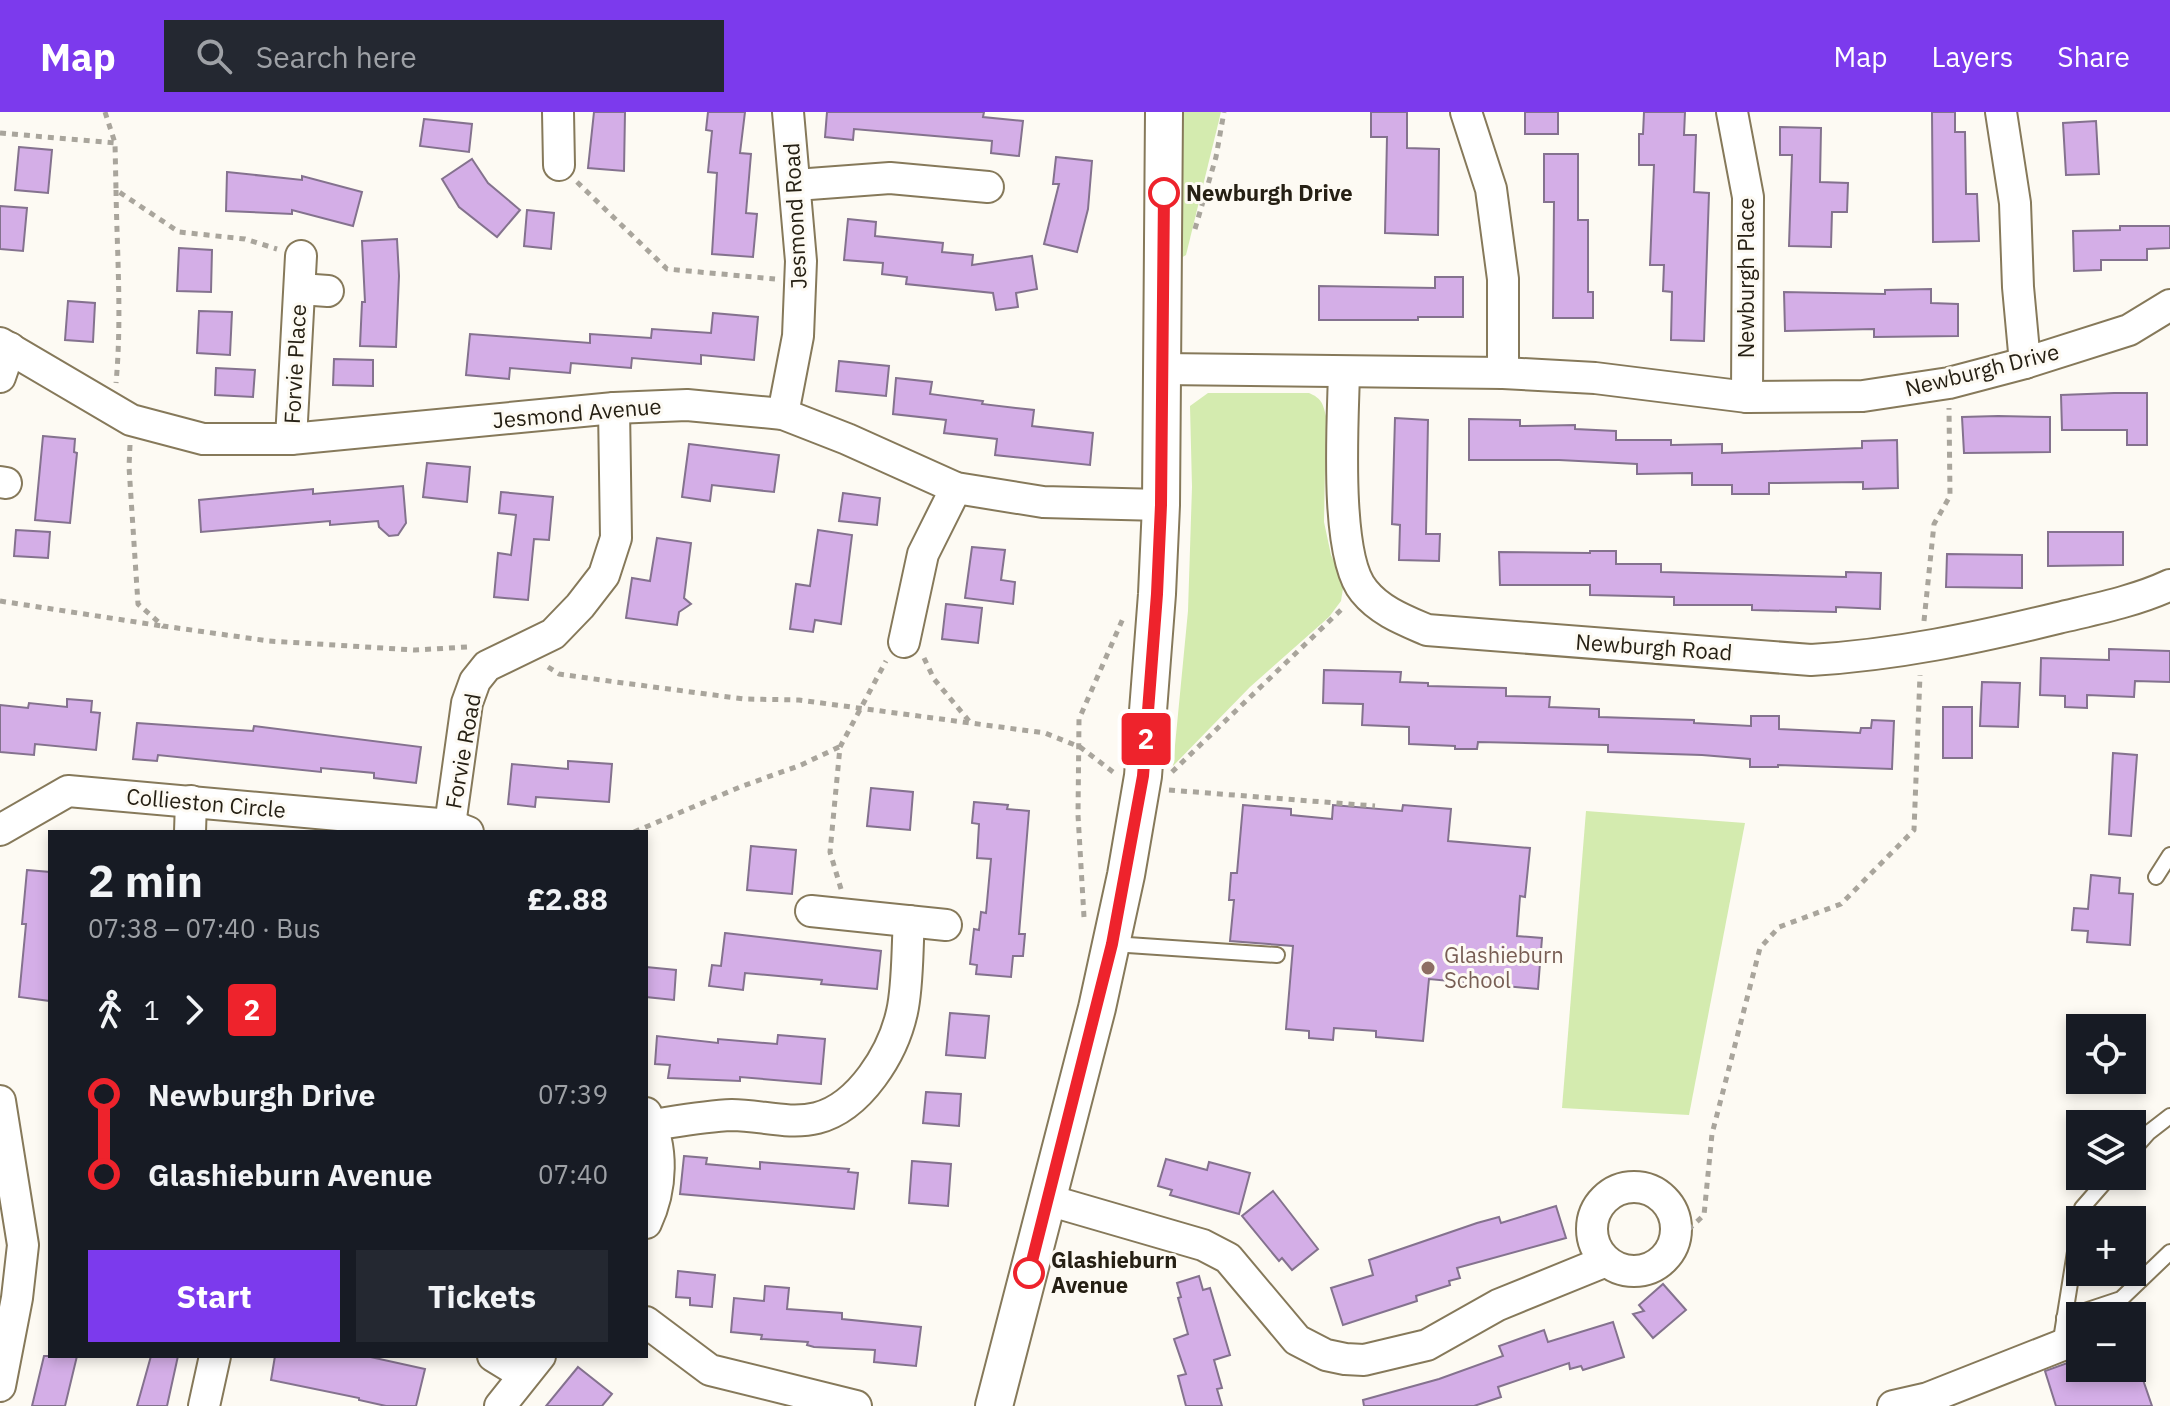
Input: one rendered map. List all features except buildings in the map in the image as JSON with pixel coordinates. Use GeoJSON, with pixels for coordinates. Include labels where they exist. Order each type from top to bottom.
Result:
{"type":"FeatureCollection","features":[{"type":"Feature","properties":{"kind":"street"},"geometry":{"type":"LineString","coordinates":[[558,112],[559,165]]}},
{"type":"Feature","properties":{"kind":"street","name":"Jesmond Road"},"geometry":{"type":"LineString","coordinates":[[783,414],[798,336],[801,281],[788,112]]}},
{"type":"Feature","properties":{"kind":"street"},"geometry":{"type":"LineString","coordinates":[[994,1406],[1112,944],[1143,776],[1161,505],[1164,112]]}},
{"type":"Feature","properties":{"kind":"street"},"geometry":{"type":"LineString","coordinates":[[1466,112],[1491,189],[1503,279],[1503,373]]}},
{"type":"Feature","properties":{"kind":"street","name":"Newburgh Place"},"geometry":{"type":"LineString","coordinates":[[1732,112],[1748,197],[1747,397]]}},
{"type":"Feature","properties":{"kind":"street"},"geometry":{"type":"LineString","coordinates":[[2001,112],[2015,203],[2025,363]]}},
{"type":"Feature","properties":{"kind":"street"},"geometry":{"type":"LineString","coordinates":[[796,185],[890,178],[988,187]]}},
{"type":"Feature","properties":{"kind":"street","name":"Forvie Place"},"geometry":{"type":"LineString","coordinates":[[291,439],[314,290],[301,256]]}},
{"type":"Feature","properties":{"kind":"street","name":"Newburgh Drive"},"geometry":{"type":"LineString","coordinates":[[1162,369],[1503,373],[1595,378],[1747,397],[1863,396],[1949,383],[2025,363],[2129,330],[2170,305]]}},
{"type":"Feature","properties":{"kind":"street"},"geometry":{"type":"LineString","coordinates":[[0,377],[5,346]]}},
{"type":"Feature","properties":{"kind":"street","name":"Jesmond Avenue"},"geometry":{"type":"LineString","coordinates":[[5,346],[131,420],[203,439],[291,439],[614,408],[687,405],[783,414],[956,488],[1043,502],[1161,505]]}},
{"type":"Feature","properties":{"kind":"street"},"geometry":{"type":"LineString","coordinates":[[1344,372],[1343,521],[1350,559],[1362,590]]}},
{"type":"Feature","properties":{"kind":"street","name":"Forvie Road"},"geometry":{"type":"LineString","coordinates":[[459,828],[467,703],[475,681],[487,666],[553,634],[604,575],[616,538],[614,408]]}},
{"type":"Feature","properties":{"kind":"street"},"geometry":{"type":"LineString","coordinates":[[904,642],[923,554],[956,488]]}},
{"type":"Feature","properties":{"kind":"street","name":"Newburgh Road"},"geometry":{"type":"LineString","coordinates":[[1362,590],[1391,614],[1427,630],[1811,660],[1866,657],[1921,649],[2104,606],[2170,585]]}},
{"type":"Feature","properties":{"kind":"street","name":"Collieston Circle"},"geometry":{"type":"LineString","coordinates":[[0,830],[68,791],[459,828]]}},
{"type":"Feature","properties":{"kind":"street"},"geometry":{"type":"LineString","coordinates":[[190,830],[191,801]]}},
{"type":"Feature","properties":{"kind":"street"},"geometry":{"type":"LineString","coordinates":[[811,911],[946,925]]}},
{"type":"Feature","properties":{"kind":"street"},"geometry":{"type":"LineString","coordinates":[[648,1219],[656,1202],[660,1176],[649,1119],[733,1115],[784,1120],[818,1118],[844,1105],[869,1083],[889,1048],[902,1012],[909,921]]}},
{"type":"Feature","properties":{"kind":"street"},"geometry":{"type":"LineString","coordinates":[[0,1101],[9,1200],[23,1245],[17,1298],[0,1386]]}},
{"type":"Feature","properties":{"kind":"street"},"geometry":{"type":"LineString","coordinates":[[1638,1187],[1652,1191],[1664,1200],[1673,1212],[1676,1227],[1675,1241],[1669,1254],[1659,1264],[1631,1272],[1606,1261],[1597,1249],[1592,1234],[1593,1219],[1599,1206],[1623,1188],[1638,1187]]}},
{"type":"Feature","properties":{"kind":"street"},"geometry":{"type":"LineString","coordinates":[[1048,1200],[1203,1245],[1228,1258],[1271,1313],[1297,1340],[1326,1355],[1345,1359],[1364,1360],[1427,1345],[1498,1305],[1606,1261]]}},
{"type":"Feature","properties":{"kind":"street"},"geometry":{"type":"LineString","coordinates":[[648,1324],[710,1370],[856,1406]]}},
{"type":"Feature","properties":{"kind":"street"},"geometry":{"type":"LineString","coordinates":[[1893,1406],[1928,1398],[2062,1332]]}},
{"type":"Feature","properties":{"kind":"street"},"geometry":{"type":"LineString","coordinates":[[204,1406],[215,1358]]}},
{"type":"Feature","properties":{"kind":"street"},"geometry":{"type":"LineString","coordinates":[[500,1406],[532,1366],[501,1358]]}},
{"type":"Feature","properties":{"kind":"lane"},"geometry":{"type":"LineString","coordinates":[[2156,877],[2170,855]]}},
{"type":"Feature","properties":{"kind":"lane"},"geometry":{"type":"LineString","coordinates":[[1112,944],[1277,955]]}},
{"type":"Feature","properties":{"kind":"lane"},"geometry":{"type":"LineString","coordinates":[[2146,1135],[2170,1116]]}},
{"type":"Feature","properties":{"kind":"lane"},"geometry":{"type":"LineString","coordinates":[[2062,1332],[2082,1208],[2098,1190]]}},
{"type":"Feature","properties":{"kind":"lane"},"geometry":{"type":"LineString","coordinates":[[2062,1332],[2121,1299],[2170,1252]]}},
{"type":"Feature","properties":{"kind":"path"},"geometry":{"type":"LineString","coordinates":[[105,112],[115,143],[121,333],[116,391],[131,420]]}},
{"type":"Feature","properties":{"kind":"path"},"geometry":{"type":"LineString","coordinates":[[1191,244],[1216,157],[1224,112]]}},
{"type":"Feature","properties":{"kind":"path"},"geometry":{"type":"LineString","coordinates":[[0,133],[115,143]]}},
{"type":"Feature","properties":{"kind":"path"},"geometry":{"type":"LineString","coordinates":[[559,165],[667,269],[801,281]]}},
{"type":"Feature","properties":{"kind":"path"},"geometry":{"type":"LineString","coordinates":[[116,190],[179,232],[245,239],[301,256]]}},
{"type":"Feature","properties":{"kind":"path"},"geometry":{"type":"LineString","coordinates":[[1676,1227],[1689,1229],[1704,1215],[1712,1134],[1760,948],[1779,927],[1841,904],[1914,830],[1921,649],[1934,524],[1950,496],[1949,383]]}},
{"type":"Feature","properties":{"kind":"path"},"geometry":{"type":"LineString","coordinates":[[1165,778],[1362,590]]}},
{"type":"Feature","properties":{"kind":"path"},"geometry":{"type":"LineString","coordinates":[[0,601],[163,626]]}},
{"type":"Feature","properties":{"kind":"path"},"geometry":{"type":"LineString","coordinates":[[1084,920],[1078,815],[1079,719],[1125,612]]}},
{"type":"Feature","properties":{"kind":"path"},"geometry":{"type":"LineString","coordinates":[[847,915],[830,852],[840,747],[893,643],[904,642],[920,649],[934,679],[970,722]]}},
{"type":"Feature","properties":{"kind":"path"},"geometry":{"type":"LineString","coordinates":[[639,830],[840,747]]}},
{"type":"Feature","properties":{"kind":"path"},"geometry":{"type":"LineString","coordinates":[[1164,789],[1375,806]]}},
{"type":"Feature","properties":{"kind":"green space"},"geometry":{"type":"Polygon","coordinates":[[[1177,112],[1221,112],[1186,255],[1176,261],[1177,112]]]}},
{"type":"Feature","properties":{"kind":"green space"},"geometry":{"type":"Polygon","coordinates":[[[1208,393],[1309,393],[1321,402],[1326,416],[1324,522],[1331,555],[1344,582],[1341,601],[1329,617],[1250,687],[1173,766],[1188,611],[1192,487],[1190,406],[1208,393]]]}},
{"type":"Feature","properties":{"kind":"green space"},"geometry":{"type":"Polygon","coordinates":[[[1586,811],[1745,823],[1689,1115],[1562,1108],[1586,811]]]}},
{"type":"Feature","properties":{"kind":"bus line","name":"2"},"geometry":{"type":"LineString","coordinates":[[1029,1273],[1112,944],[1143,776],[1161,505],[1164,193]]}},
{"type":"Feature","properties":{"kind":"place","name":"Newburgh Drive"},"geometry":{"type":"Point","coordinates":[1164,193]}},
{"type":"Feature","properties":{"kind":"place","name":"Glashieburn School"},"geometry":{"type":"Point","coordinates":[1428,968]}},
{"type":"Feature","properties":{"kind":"place","name":"Glashieburn Avenue"},"geometry":{"type":"Point","coordinates":[1029,1273]}}]}
